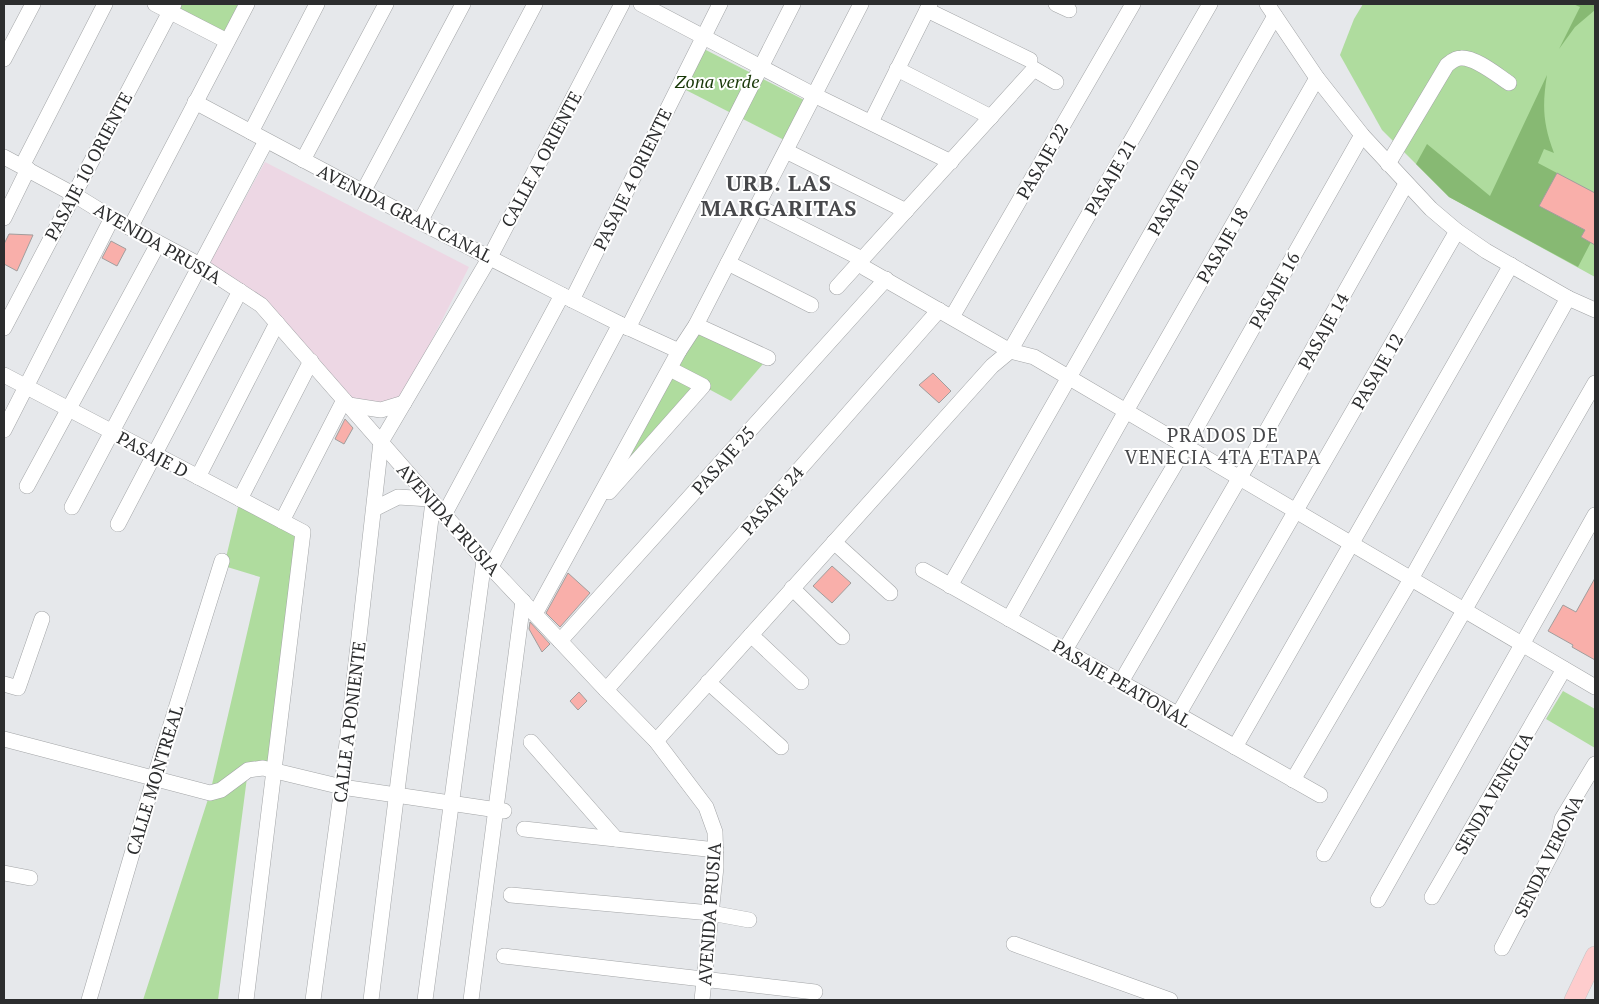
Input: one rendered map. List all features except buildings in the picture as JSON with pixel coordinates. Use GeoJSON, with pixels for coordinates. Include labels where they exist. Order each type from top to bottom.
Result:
{"type":"FeatureCollection","features":[{"type":"Feature","properties":{"kind":"main road"},"geometry":{"type":"LineString","coordinates":[[1574,1000],[1595,959]]}},
{"type":"Feature","properties":{"kind":"street"},"geometry":{"type":"LineString","coordinates":[[4,60],[33,4]]}},
{"type":"Feature","properties":{"kind":"street"},"geometry":{"type":"LineString","coordinates":[[4,218],[25,168],[105,4]]}},
{"type":"Feature","properties":{"kind":"street"},"geometry":{"type":"LineString","coordinates":[[155,4],[172,8],[227,41]]}},
{"type":"Feature","properties":{"kind":"street"},"geometry":{"type":"LineString","coordinates":[[130,228],[247,4]]}},
{"type":"Feature","properties":{"kind":"street"},"geometry":{"type":"LineString","coordinates":[[251,132],[317,4]]}},
{"type":"Feature","properties":{"kind":"street"},"geometry":{"type":"LineString","coordinates":[[303,160],[386,4]]}},
{"type":"Feature","properties":{"kind":"street"},"geometry":{"type":"LineString","coordinates":[[363,192],[463,4]]}},
{"type":"Feature","properties":{"kind":"street"},"geometry":{"type":"LineString","coordinates":[[420,222],[535,4]]}},
{"type":"Feature","properties":{"kind":"street","name":"CALLE A ORIENTE"},"geometry":{"type":"LineString","coordinates":[[381,442],[490,257],[622,4]]}},
{"type":"Feature","properties":{"kind":"street"},"geometry":{"type":"LineString","coordinates":[[641,4],[814,95],[951,162]]}},
{"type":"Feature","properties":{"kind":"street","name":"PASAJE 4 ORIENTE"},"geometry":{"type":"LineString","coordinates":[[444,514],[567,297],[720,4]]}},
{"type":"Feature","properties":{"kind":"street"},"geometry":{"type":"LineString","coordinates":[[424,1000],[451,803],[488,563],[624,326],[792,4]]}},
{"type":"Feature","properties":{"kind":"street"},"geometry":{"type":"LineString","coordinates":[[535,614],[670,369],[675,349],[696,324],[861,4]]}},
{"type":"Feature","properties":{"kind":"street","name":"PASAJE 22"},"geometry":{"type":"LineString","coordinates":[[946,314],[1133,4]]}},
{"type":"Feature","properties":{"kind":"street","name":"PASAJE 21"},"geometry":{"type":"LineString","coordinates":[[656,741],[992,366],[1010,351],[1210,4]]}},
{"type":"Feature","properties":{"kind":"street"},"geometry":{"type":"LineString","coordinates":[[1267,4],[1317,78],[1362,135],[1431,209],[1457,231],[1486,251],[1568,298],[1595,310]]}},
{"type":"Feature","properties":{"kind":"street"},"geometry":{"type":"LineString","coordinates":[[871,122],[928,7],[1030,60]]}},
{"type":"Feature","properties":{"kind":"street","name":"PASAJE 10 ORIENTE"},"geometry":{"type":"LineString","coordinates":[[4,328],[172,8]]}},
{"type":"Feature","properties":{"kind":"street","name":"PASAJE 20"},"geometry":{"type":"LineString","coordinates":[[950,586],[1275,16]]}},
{"type":"Feature","properties":{"kind":"street"},"geometry":{"type":"LineString","coordinates":[[1388,164],[1447,65],[1454,59],[1462,57],[1476,62],[1509,83]]}},
{"type":"Feature","properties":{"kind":"street"},"geometry":{"type":"LineString","coordinates":[[837,287],[864,264],[906,211],[1034,69],[1056,82]]}},
{"type":"Feature","properties":{"kind":"street"},"geometry":{"type":"LineString","coordinates":[[897,70],[991,117]]}},
{"type":"Feature","properties":{"kind":"street","name":"PASAJE 18"},"geometry":{"type":"LineString","coordinates":[[1010,619],[1126,411],[1317,78]]}},
{"type":"Feature","properties":{"kind":"street","name":"AVENIDA GRAN CANAL"},"geometry":{"type":"LineString","coordinates":[[195,102],[420,222],[624,326],[675,349]]}},
{"type":"Feature","properties":{"kind":"street","name":"PASAJE 16"},"geometry":{"type":"LineString","coordinates":[[1064,650],[1186,446],[1362,135]]}},
{"type":"Feature","properties":{"kind":"street"},"geometry":{"type":"LineString","coordinates":[[72,507],[266,141]]}},
{"type":"Feature","properties":{"kind":"street"},"geometry":{"type":"LineString","coordinates":[[786,150],[906,211]]}},
{"type":"Feature","properties":{"kind":"street","name":"AVENIDA PRUSIA"},"geometry":{"type":"LineString","coordinates":[[4,157],[73,194],[158,244],[200,265],[261,305],[488,563],[656,741],[706,806],[715,832],[716,867],[702,1000]]}},
{"type":"Feature","properties":{"kind":"street","name":"PASAJE 14"},"geometry":{"type":"LineString","coordinates":[[1121,682],[1240,478],[1406,184]]}},
{"type":"Feature","properties":{"kind":"street"},"geometry":{"type":"LineString","coordinates":[[757,206],[864,264],[886,280],[1010,351],[1034,357],[1595,687]]}},
{"type":"Feature","properties":{"kind":"street"},"geometry":{"type":"LineString","coordinates":[[4,430],[112,218]]}},
{"type":"Feature","properties":{"kind":"street","name":"PASAJE 12"},"geometry":{"type":"LineString","coordinates":[[1178,715],[1457,231]]}},
{"type":"Feature","properties":{"kind":"street"},"geometry":{"type":"LineString","coordinates":[[27,486],[158,244]]}},
{"type":"Feature","properties":{"kind":"street"},"geometry":{"type":"LineString","coordinates":[[728,263],[811,305]]}},
{"type":"Feature","properties":{"kind":"street"},"geometry":{"type":"LineString","coordinates":[[1235,747],[1511,265]]}},
{"type":"Feature","properties":{"kind":"street","name":"PASAJE 25"},"geometry":{"type":"LineString","coordinates":[[560,641],[886,280]]}},
{"type":"Feature","properties":{"kind":"street"},"geometry":{"type":"LineString","coordinates":[[118,524],[240,291]]}},
{"type":"Feature","properties":{"kind":"street"},"geometry":{"type":"LineString","coordinates":[[1293,780],[1411,579],[1568,298]]}},
{"type":"Feature","properties":{"kind":"street","name":"PASAJE 24"},"geometry":{"type":"LineString","coordinates":[[606,690],[946,314]]}},
{"type":"Feature","properties":{"kind":"street"},"geometry":{"type":"LineString","coordinates":[[198,477],[277,323]]}},
{"type":"Feature","properties":{"kind":"street"},"geometry":{"type":"LineString","coordinates":[[696,324],[768,358]]}},
{"type":"Feature","properties":{"kind":"street"},"geometry":{"type":"LineString","coordinates":[[240,499],[310,361]]}},
{"type":"Feature","properties":{"kind":"street"},"geometry":{"type":"LineString","coordinates":[[590,514],[703,386],[670,369]]}},
{"type":"Feature","properties":{"kind":"street","name":"PASAJE D"},"geometry":{"type":"LineString","coordinates":[[4,375],[303,532],[274,771]]}},
{"type":"Feature","properties":{"kind":"street"},"geometry":{"type":"LineString","coordinates":[[1324,854],[1595,383]]}},
{"type":"Feature","properties":{"kind":"street"},"geometry":{"type":"LineString","coordinates":[[282,521],[347,403],[381,410],[404,403]]}},
{"type":"Feature","properties":{"kind":"street","name":"CALLE A PONIENTE"},"geometry":{"type":"LineString","coordinates":[[313,1000],[342,787],[381,442]]}},
{"type":"Feature","properties":{"kind":"street"},"geometry":{"type":"LineString","coordinates":[[371,1000],[431,500],[398,497],[374,509]]}},
{"type":"Feature","properties":{"kind":"street"},"geometry":{"type":"LineString","coordinates":[[1378,900],[1595,515]]}},
{"type":"Feature","properties":{"kind":"street"},"geometry":{"type":"LineString","coordinates":[[834,542],[890,593]]}},
{"type":"Feature","properties":{"kind":"street","name":"CALLE MONTREAL"},"geometry":{"type":"LineString","coordinates":[[89,1000],[154,779],[222,561]]}},
{"type":"Feature","properties":{"kind":"street","name":"PASAJE PEATONAL"},"geometry":{"type":"LineString","coordinates":[[923,570],[1320,795]]}},
{"type":"Feature","properties":{"kind":"street"},"geometry":{"type":"LineString","coordinates":[[792,588],[842,637]]}},
{"type":"Feature","properties":{"kind":"street"},"geometry":{"type":"LineString","coordinates":[[471,1000],[500,810],[523,601]]}},
{"type":"Feature","properties":{"kind":"street"},"geometry":{"type":"LineString","coordinates":[[4,684],[18,688],[42,619]]}},
{"type":"Feature","properties":{"kind":"street"},"geometry":{"type":"LineString","coordinates":[[750,635],[801,682]]}},
{"type":"Feature","properties":{"kind":"street","name":"SENDA VENECIA"},"geometry":{"type":"LineString","coordinates":[[1432,897],[1564,669]]}},
{"type":"Feature","properties":{"kind":"street"},"geometry":{"type":"LineString","coordinates":[[708,682],[781,747]]}},
{"type":"Feature","properties":{"kind":"street"},"geometry":{"type":"LineString","coordinates":[[4,739],[210,793],[221,790],[248,770],[263,768],[342,787],[500,810]]}},
{"type":"Feature","properties":{"kind":"street"},"geometry":{"type":"LineString","coordinates":[[531,742],[616,839]]}},
{"type":"Feature","properties":{"kind":"street","name":"SENDA VERONA"},"geometry":{"type":"LineString","coordinates":[[1502,948],[1557,843],[1562,819],[1595,764]]}},
{"type":"Feature","properties":{"kind":"street"},"geometry":{"type":"LineString","coordinates":[[246,1000],[274,771]]}},
{"type":"Feature","properties":{"kind":"street"},"geometry":{"type":"LineString","coordinates":[[524,829],[716,850]]}},
{"type":"Feature","properties":{"kind":"street"},"geometry":{"type":"LineString","coordinates":[[4,874],[30,878]]}},
{"type":"Feature","properties":{"kind":"street"},"geometry":{"type":"LineString","coordinates":[[511,895],[711,913],[749,920]]}},
{"type":"Feature","properties":{"kind":"street"},"geometry":{"type":"LineString","coordinates":[[1014,944],[1170,1000]]}},
{"type":"Feature","properties":{"kind":"street"},"geometry":{"type":"LineString","coordinates":[[504,956],[815,992]]}},
{"type":"Feature","properties":{"kind":"shaded area"},"geometry":{"type":"Polygon","coordinates":[[[265,162],[469,267],[408,387],[393,402],[357,404],[267,304],[210,262],[265,162]]]}},
{"type":"Feature","properties":{"kind":"green space"},"geometry":{"type":"Polygon","coordinates":[[[155,4],[247,4],[227,41],[155,4]]]}},
{"type":"Feature","properties":{"kind":"green space"},"geometry":{"type":"Polygon","coordinates":[[[1363,4],[1595,4],[1595,277],[1449,197],[1382,130],[1340,55],[1354,19],[1363,4]]]}},
{"type":"Feature","properties":{"kind":"green space"},"geometry":{"type":"Polygon","coordinates":[[[1573,4],[1595,4],[1595,10],[1575,27],[1559,49],[1580,7],[1573,4]]]}},
{"type":"Feature","properties":{"kind":"green space","name":"Zona verde"},"geometry":{"type":"Polygon","coordinates":[[[698,46],[810,103],[790,143],[678,86],[698,46]]]}},
{"type":"Feature","properties":{"kind":"green space"},"geometry":{"type":"Polygon","coordinates":[[[1547,75],[1544,96],[1545,115],[1554,153],[1544,149],[1538,163],[1557,173],[1540,206],[1585,230],[1581,237],[1591,242],[1578,267],[1449,197],[1416,164],[1427,144],[1490,196],[1547,75]]]}},
{"type":"Feature","properties":{"kind":"green space"},"geometry":{"type":"Polygon","coordinates":[[[696,325],[768,358],[731,401],[703,386],[590,514],[696,325]]]}},
{"type":"Feature","properties":{"kind":"green space"},"geometry":{"type":"Polygon","coordinates":[[[240,499],[303,532],[274,771],[248,770],[218,1000],[143,1000],[210,793],[260,577],[224,566],[240,499]]]}},
{"type":"Feature","properties":{"kind":"green space"},"geometry":{"type":"Polygon","coordinates":[[[1563,691],[1595,709],[1595,748],[1546,719],[1563,691]]]}},
{"type":"Feature","properties":{"kind":"district","name":"URB. LAS MARGARITAS"},"geometry":{"type":"Point","coordinates":[779,194]}},
{"type":"Feature","properties":{"kind":"district","name":"PRADOS DE VENECIA 4TA ETAPA"},"geometry":{"type":"Point","coordinates":[1223,445]}}]}
